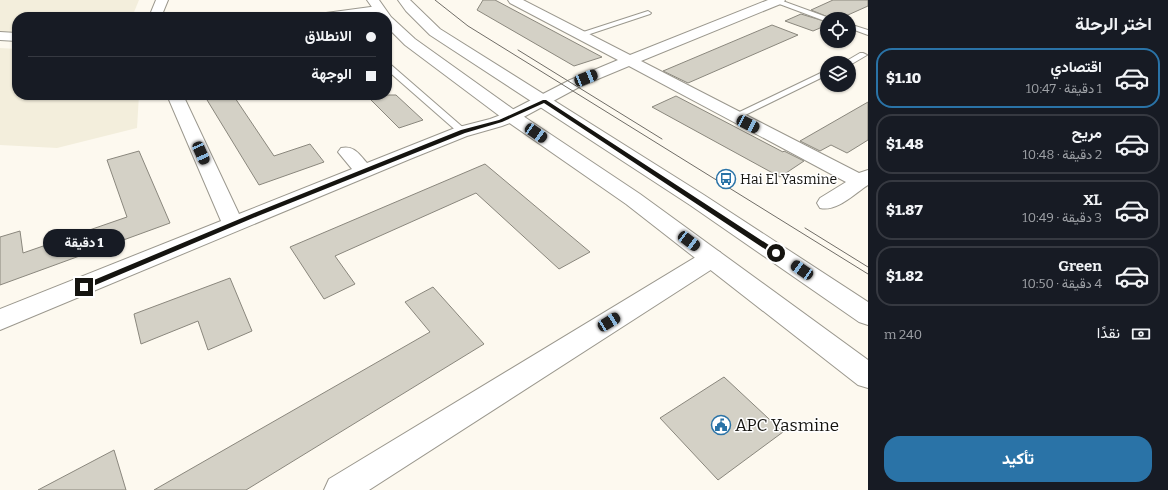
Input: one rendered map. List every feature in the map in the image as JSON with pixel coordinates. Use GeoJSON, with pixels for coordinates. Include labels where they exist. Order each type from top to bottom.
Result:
{"type":"FeatureCollection","features":[{"type":"Feature","properties":{"kind":"street"},"geometry":{"type":"LineString","coordinates":[[158,12],[162,0]]}},
{"type":"Feature","properties":{"kind":"street"},"geometry":{"type":"LineString","coordinates":[[404,0],[415,14],[435,32],[545,101],[697,200],[868,315]]}},
{"type":"Feature","properties":{"kind":"street"},"geometry":{"type":"LineString","coordinates":[[514,0],[734,117],[864,179]]}},
{"type":"Feature","properties":{"kind":"street"},"geometry":{"type":"LineString","coordinates":[[0,320],[98,282],[233,224],[364,171],[463,132],[501,121],[545,101],[574,83],[777,0]]}},
{"type":"Feature","properties":{"kind":"street"},"geometry":{"type":"LineString","coordinates":[[392,23],[410,42],[511,116],[632,199],[868,376]]}},
{"type":"Feature","properties":{"kind":"street"},"geometry":{"type":"LineString","coordinates":[[0,36],[12,37]]}},
{"type":"Feature","properties":{"kind":"street"},"geometry":{"type":"LineString","coordinates":[[177,100],[233,224]]}},
{"type":"Feature","properties":{"kind":"street"},"geometry":{"type":"LineString","coordinates":[[347,152],[364,171]]}},
{"type":"Feature","properties":{"kind":"street"},"geometry":{"type":"LineString","coordinates":[[827,202],[864,179]]}},
{"type":"Feature","properties":{"kind":"street"},"geometry":{"type":"LineString","coordinates":[[340,490],[712,258]]}},
{"type":"Feature","properties":{"kind":"lane"},"geometry":{"type":"LineString","coordinates":[[777,0],[820,16]]}},
{"type":"Feature","properties":{"kind":"lane"},"geometry":{"type":"LineString","coordinates":[[578,35],[648,13]]}},
{"type":"Feature","properties":{"kind":"lane"},"geometry":{"type":"LineString","coordinates":[[856,29],[868,33]]}},
{"type":"Feature","properties":{"kind":"lane"},"geometry":{"type":"LineString","coordinates":[[856,58],[863,55]]}},
{"type":"Feature","properties":{"kind":"lane"},"geometry":{"type":"LineString","coordinates":[[392,70],[463,132]]}},
{"type":"Feature","properties":{"kind":"lane"},"geometry":{"type":"LineString","coordinates":[[734,117],[820,75]]}},
{"type":"Feature","properties":{"kind":"shaded area"},"geometry":{"type":"Polygon","coordinates":[[[0,0],[139,0],[134,12],[12,12],[12,33],[0,32],[0,0]]]}},
{"type":"Feature","properties":{"kind":"shaded area"},"geometry":{"type":"Polygon","coordinates":[[[0,48],[12,49],[12,100],[139,100],[137,128],[57,148],[0,145],[0,48]]]}},
{"type":"Feature","properties":{"kind":"building"},"geometry":{"type":"Polygon","coordinates":[[[483,0],[495,0],[602,57],[574,66],[477,10],[483,0]]]}},
{"type":"Feature","properties":{"kind":"building"},"geometry":{"type":"Polygon","coordinates":[[[833,0],[868,0],[868,6],[855,12],[820,12],[820,14],[811,10],[833,0]]]}},
{"type":"Feature","properties":{"kind":"building"},"geometry":{"type":"Polygon","coordinates":[[[801,14],[820,20],[820,28],[813,31],[785,21],[801,14]]]}},
{"type":"Feature","properties":{"kind":"building"},"geometry":{"type":"Polygon","coordinates":[[[772,25],[798,35],[688,83],[663,71],[772,25]]]}},
{"type":"Feature","properties":{"kind":"building"},"geometry":{"type":"Polygon","coordinates":[[[392,95],[396,95],[423,120],[399,128],[371,100],[392,100],[392,95]]]}},
{"type":"Feature","properties":{"kind":"building"},"geometry":{"type":"Polygon","coordinates":[[[676,96],[783,152],[784,151],[804,161],[780,177],[652,107],[676,96]]]}},
{"type":"Feature","properties":{"kind":"building"},"geometry":{"type":"Polygon","coordinates":[[[207,100],[236,100],[274,156],[310,144],[324,162],[259,185],[207,100]]]}},
{"type":"Feature","properties":{"kind":"building"},"geometry":{"type":"Polygon","coordinates":[[[868,102],[868,140],[847,153],[831,145],[820,151],[800,141],[868,102]]]}},
{"type":"Feature","properties":{"kind":"building"},"geometry":{"type":"Polygon","coordinates":[[[139,151],[170,223],[0,285],[0,237],[20,231],[23,253],[127,217],[107,160],[139,151]]]}},
{"type":"Feature","properties":{"kind":"building"},"geometry":{"type":"Polygon","coordinates":[[[485,164],[590,252],[559,269],[476,193],[335,256],[355,284],[324,299],[290,247],[485,164]]]}},
{"type":"Feature","properties":{"kind":"building"},"geometry":{"type":"Polygon","coordinates":[[[230,278],[252,331],[208,350],[198,321],[141,344],[134,314],[230,278]]]}},
{"type":"Feature","properties":{"kind":"building"},"geometry":{"type":"Polygon","coordinates":[[[433,287],[484,344],[246,490],[154,490],[430,332],[405,302],[433,287]]]}},
{"type":"Feature","properties":{"kind":"building","name":"APC Yasmine"},"geometry":{"type":"Polygon","coordinates":[[[724,377],[783,432],[718,480],[660,418],[724,377]]]}},
{"type":"Feature","properties":{"kind":"building"},"geometry":{"type":"Polygon","coordinates":[[[114,450],[126,490],[38,490],[114,450]]]}},
{"type":"Feature","properties":{"kind":"tram line"},"geometry":{"type":"LineString","coordinates":[[435,0],[468,26],[868,274]]}},
{"type":"Feature","properties":{"kind":"tram line"},"geometry":{"type":"LineString","coordinates":[[518,50],[662,139]]}},
{"type":"Feature","properties":{"kind":"tram line"},"geometry":{"type":"LineString","coordinates":[[805,228],[868,267]]}},
{"type":"Feature","properties":{"kind":"place","name":"Hai El Yasmine"},"geometry":{"type":"Point","coordinates":[726,179]}},
{"type":"Feature","properties":{"kind":"place","name":"APC Yasmine"},"geometry":{"type":"Point","coordinates":[721,425]}},
{"type":"Feature","properties":{"kind":"route"},"geometry":{"type":"LineString","coordinates":[[84,287],[256,214],[463,132],[501,121],[545,101],[776,253]]}}]}
